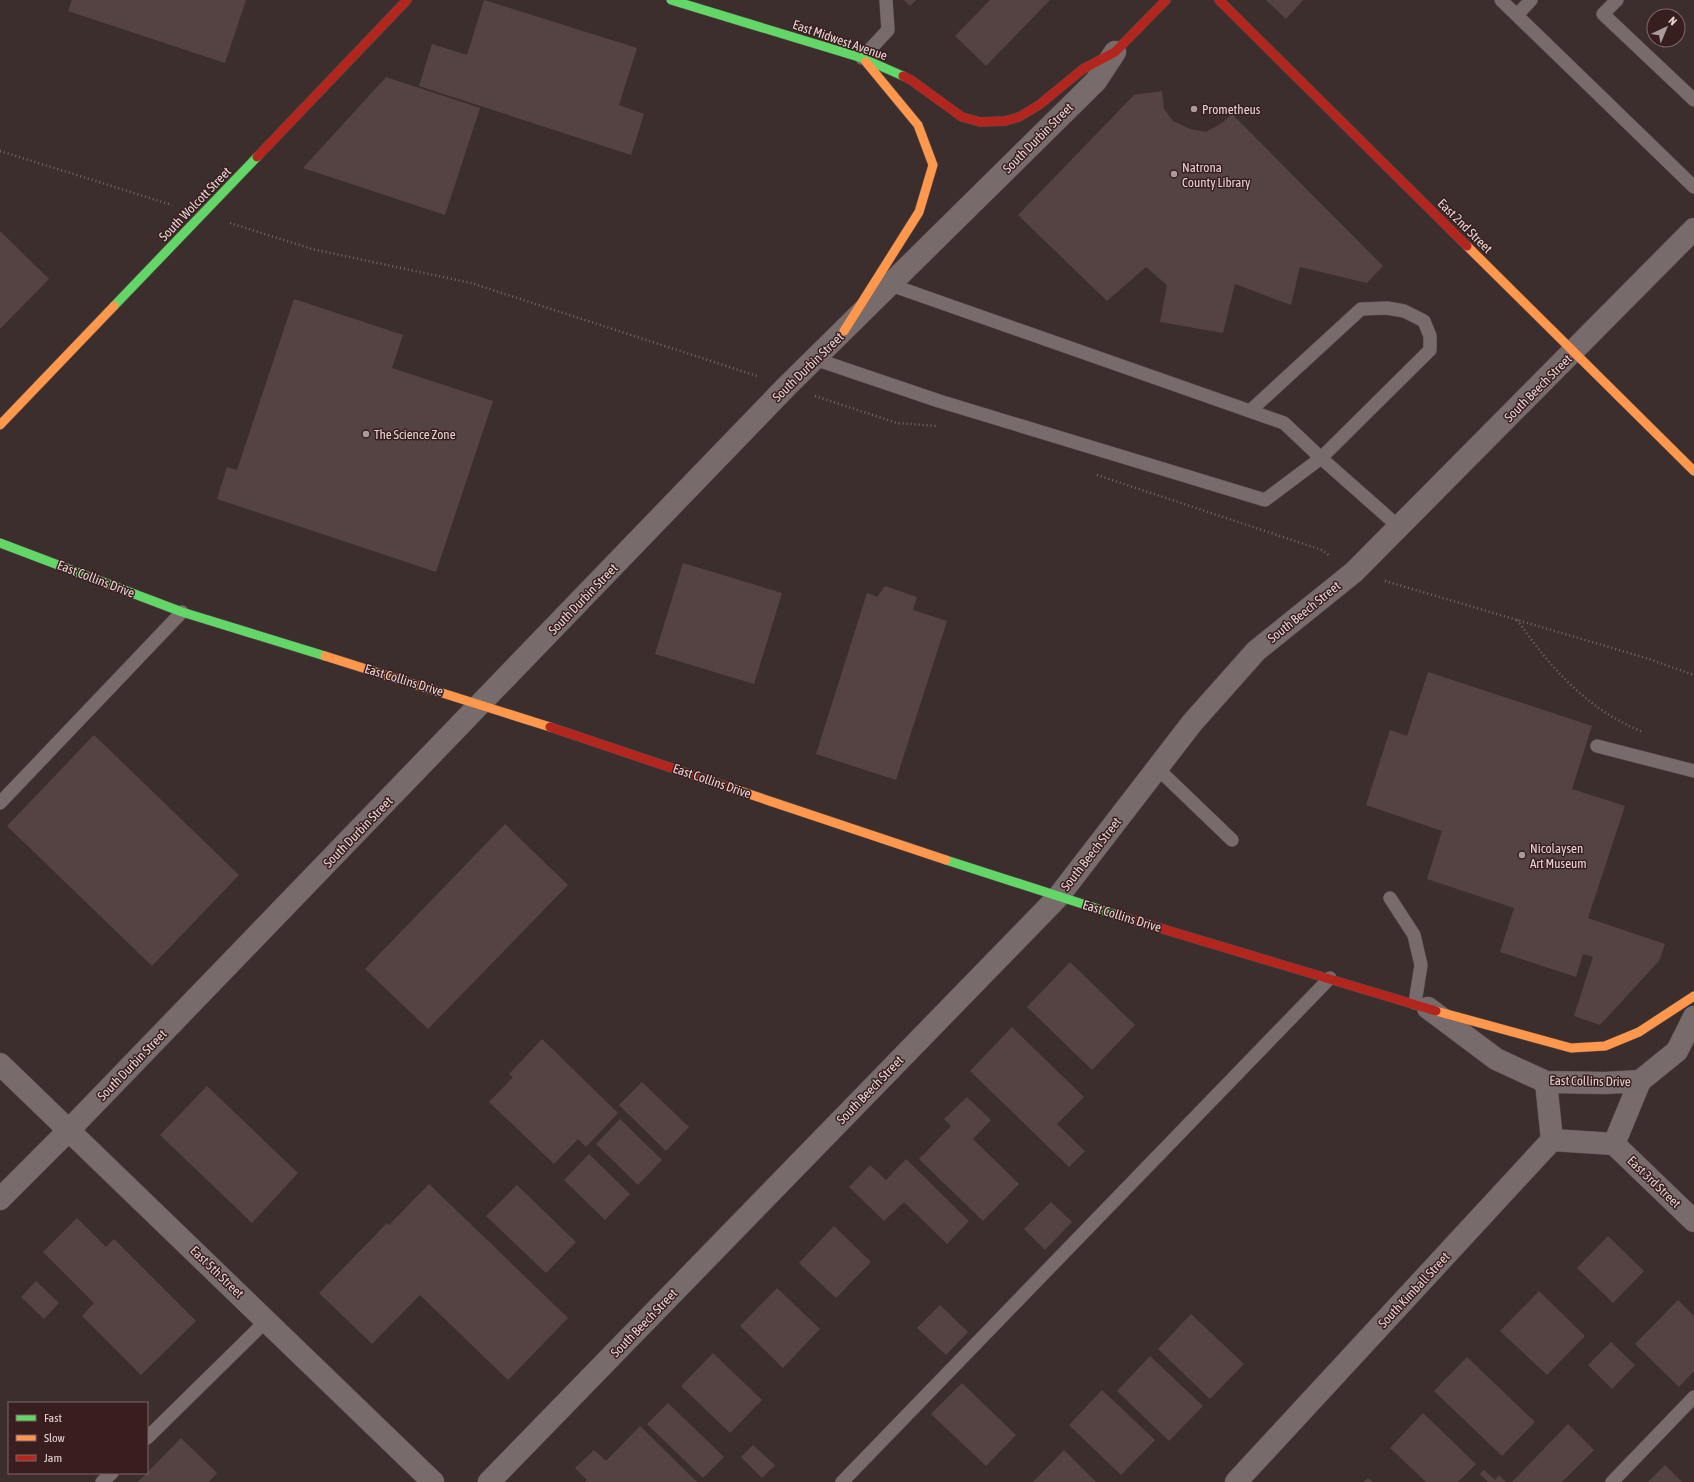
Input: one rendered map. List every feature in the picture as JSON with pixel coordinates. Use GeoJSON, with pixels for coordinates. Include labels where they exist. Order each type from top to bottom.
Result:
{"type":"FeatureCollection","features":[{"type":"Feature","properties":{"kind":"main road","name":"South Wolcott Street"},"geometry":{"type":"LineString","coordinates":[[0,425],[203,215],[407,0]]}},
{"type":"Feature","properties":{"kind":"main road","name":"East Midwest Avenue"},"geometry":{"type":"LineString","coordinates":[[671,0],[862,58],[911,80],[962,117],[986,122],[1005,121],[1019,117],[1039,105],[1083,69],[1114,52]]}},
{"type":"Feature","properties":{"kind":"main road","name":"South Durbin Street"},"geometry":{"type":"LineString","coordinates":[[1114,52],[1166,0]]}},
{"type":"Feature","properties":{"kind":"main road","name":"East 2nd Street"},"geometry":{"type":"LineString","coordinates":[[1218,0],[1694,471]]}},
{"type":"Feature","properties":{"kind":"main road"},"geometry":{"type":"LineString","coordinates":[[844,332],[919,212],[933,165],[918,125],[862,58]]}},
{"type":"Feature","properties":{"kind":"main road","name":"East Collins Drive"},"geometry":{"type":"LineString","coordinates":[[0,543],[182,612],[481,704],[1058,897],[1571,1048],[1605,1046],[1638,1032],[1694,996]]}},
{"type":"Feature","properties":{"kind":"street","name":"South Durbin Street"},"geometry":{"type":"LineString","coordinates":[[0,1199],[69,1130],[786,387],[844,332],[1096,81],[1114,52]]}},
{"type":"Feature","properties":{"kind":"street","name":"South Beech Street"},"geometry":{"type":"LineString","coordinates":[[489,1482],[1058,897],[1192,723],[1256,651],[1354,572],[1574,352],[1694,229]]}},
{"type":"Feature","properties":{"kind":"street","name":"East Collins Drive"},"geometry":{"type":"LineString","coordinates":[[1421,1005],[1496,1059],[1546,1082],[1605,1083],[1640,1081],[1677,1051],[1694,1017]]}},
{"type":"Feature","properties":{"kind":"street","name":"East 5th Street"},"geometry":{"type":"LineString","coordinates":[[0,1064],[267,1320],[433,1482]]}},
{"type":"Feature","properties":{"kind":"street"},"geometry":{"type":"LineString","coordinates":[[1546,1082],[1552,1140],[1614,1144],[1640,1081]]}},
{"type":"Feature","properties":{"kind":"street","name":"South Kimball Street"},"geometry":{"type":"LineString","coordinates":[[1236,1482],[1552,1140]]}},
{"type":"Feature","properties":{"kind":"street","name":"East 3rd Street"},"geometry":{"type":"LineString","coordinates":[[1614,1144],[1694,1221]]}},
{"type":"Feature","properties":{"kind":"lane"},"geometry":{"type":"LineString","coordinates":[[862,58],[888,30],[886,0]]}},
{"type":"Feature","properties":{"kind":"lane"},"geometry":{"type":"LineString","coordinates":[[1501,0],[1694,187]]}},
{"type":"Feature","properties":{"kind":"lane"},"geometry":{"type":"LineString","coordinates":[[1517,15],[1531,0]]}},
{"type":"Feature","properties":{"kind":"lane"},"geometry":{"type":"LineString","coordinates":[[1616,0],[1603,14],[1694,100]]}},
{"type":"Feature","properties":{"kind":"lane"},"geometry":{"type":"LineString","coordinates":[[890,285],[1284,423],[1399,527]]}},
{"type":"Feature","properties":{"kind":"lane"},"geometry":{"type":"LineString","coordinates":[[815,359],[939,402],[1265,500],[1321,458],[1430,350],[1430,336],[1424,321],[1404,311],[1387,308],[1361,309],[1250,411]]}},
{"type":"Feature","properties":{"kind":"lane"},"geometry":{"type":"LineString","coordinates":[[0,803],[182,612]]}},
{"type":"Feature","properties":{"kind":"lane"},"geometry":{"type":"LineString","coordinates":[[1597,746],[1694,771]]}},
{"type":"Feature","properties":{"kind":"lane"},"geometry":{"type":"LineString","coordinates":[[1157,768],[1232,840]]}},
{"type":"Feature","properties":{"kind":"lane"},"geometry":{"type":"LineString","coordinates":[[1390,898],[1414,935],[1421,965],[1421,1005]]}},
{"type":"Feature","properties":{"kind":"lane"},"geometry":{"type":"LineString","coordinates":[[842,1482],[1330,978]]}},
{"type":"Feature","properties":{"kind":"lane"},"geometry":{"type":"LineString","coordinates":[[148,1437],[267,1320]]}},
{"type":"Feature","properties":{"kind":"lane"},"geometry":{"type":"LineString","coordinates":[[1612,1482],[1694,1397]]}},
{"type":"Feature","properties":{"kind":"lane"},"geometry":{"type":"LineString","coordinates":[[102,1482],[111,1474]]}},
{"type":"Feature","properties":{"kind":"path"},"geometry":{"type":"LineString","coordinates":[[0,151],[312,249],[471,282],[720,363],[786,387],[897,423],[940,426]]}},
{"type":"Feature","properties":{"kind":"path"},"geometry":{"type":"LineString","coordinates":[[1090,473],[1322,550],[1354,572],[1646,658],[1694,675]]}},
{"type":"Feature","properties":{"kind":"path"},"geometry":{"type":"LineString","coordinates":[[1516,619],[1538,650],[1571,686],[1619,722],[1648,734]]}},
{"type":"Feature","properties":{"kind":"building"},"geometry":{"type":"Polygon","coordinates":[[[72,0],[246,0],[225,63],[68,11],[72,0]]]}},
{"type":"Feature","properties":{"kind":"building"},"geometry":{"type":"Polygon","coordinates":[[[484,0],[637,48],[619,105],[644,114],[631,155],[419,86],[432,44],[467,55],[484,0]]]}},
{"type":"Feature","properties":{"kind":"building"},"geometry":{"type":"Polygon","coordinates":[[[904,0],[916,0],[910,6],[904,0]]]}},
{"type":"Feature","properties":{"kind":"building"},"geometry":{"type":"Polygon","coordinates":[[[990,0],[1050,0],[986,66],[955,36],[990,0]]]}},
{"type":"Feature","properties":{"kind":"building"},"geometry":{"type":"Polygon","coordinates":[[[1266,0],[1303,0],[1286,19],[1266,0]]]}},
{"type":"Feature","properties":{"kind":"building"},"geometry":{"type":"Polygon","coordinates":[[[386,77],[480,108],[445,215],[303,168],[386,77]]]}},
{"type":"Feature","properties":{"kind":"building","name":"Natrona County Library"},"geometry":{"type":"Polygon","coordinates":[[[1162,91],[1164,109],[1173,121],[1190,129],[1206,132],[1222,123],[1232,114],[1383,266],[1367,283],[1300,267],[1291,305],[1235,284],[1223,333],[1160,322],[1167,285],[1146,267],[1107,301],[1018,215],[1134,95],[1162,91]]]}},
{"type":"Feature","properties":{"kind":"building"},"geometry":{"type":"Polygon","coordinates":[[[0,231],[49,279],[0,329],[0,231]]]}},
{"type":"Feature","properties":{"kind":"building","name":"The Science Zone"},"geometry":{"type":"Polygon","coordinates":[[[294,299],[403,335],[392,368],[493,401],[436,572],[217,499],[227,467],[237,470],[294,299]]]}},
{"type":"Feature","properties":{"kind":"building"},"geometry":{"type":"Polygon","coordinates":[[[683,563],[782,593],[754,684],[655,654],[683,563]]]}},
{"type":"Feature","properties":{"kind":"building"},"geometry":{"type":"Polygon","coordinates":[[[885,586],[917,597],[913,610],[947,621],[896,780],[816,754],[867,593],[877,597],[885,586]]]}},
{"type":"Feature","properties":{"kind":"building","name":"Nicolaysen Art Museum"},"geometry":{"type":"Polygon","coordinates":[[[1428,672],[1592,726],[1572,789],[1625,806],[1588,918],[1665,944],[1659,961],[1600,1025],[1574,1016],[1593,957],[1583,954],[1576,977],[1500,952],[1514,908],[1427,879],[1442,831],[1366,805],[1390,730],[1407,736],[1428,672]]]}},
{"type":"Feature","properties":{"kind":"building"},"geometry":{"type":"Polygon","coordinates":[[[94,735],[239,875],[152,966],[7,826],[94,735]]]}},
{"type":"Feature","properties":{"kind":"building"},"geometry":{"type":"Polygon","coordinates":[[[505,824],[568,885],[428,1029],[365,969],[505,824]]]}},
{"type":"Feature","properties":{"kind":"building"},"geometry":{"type":"Polygon","coordinates":[[[1070,962],[1135,1025],[1092,1070],[1027,1007],[1070,962]]]}},
{"type":"Feature","properties":{"kind":"building"},"geometry":{"type":"Polygon","coordinates":[[[1012,1027],[1084,1097],[1057,1124],[1085,1151],[1069,1167],[970,1071],[1012,1027]]]}},
{"type":"Feature","properties":{"kind":"building"},"geometry":{"type":"Polygon","coordinates":[[[542,1039],[618,1113],[586,1147],[578,1139],[554,1164],[489,1102],[513,1077],[509,1074],[542,1039]]]}},
{"type":"Feature","properties":{"kind":"building"},"geometry":{"type":"Polygon","coordinates":[[[642,1082],[689,1127],[666,1151],[619,1105],[642,1082]]]}},
{"type":"Feature","properties":{"kind":"building"},"geometry":{"type":"Polygon","coordinates":[[[207,1086],[298,1173],[252,1223],[160,1135],[207,1086]]]}},
{"type":"Feature","properties":{"kind":"building"},"geometry":{"type":"Polygon","coordinates":[[[967,1097],[991,1120],[973,1139],[1019,1184],[983,1221],[919,1159],[951,1126],[944,1119],[967,1097]]]}},
{"type":"Feature","properties":{"kind":"building"},"geometry":{"type":"Polygon","coordinates":[[[620,1119],[662,1160],[638,1185],[596,1144],[620,1119]]]}},
{"type":"Feature","properties":{"kind":"building"},"geometry":{"type":"Polygon","coordinates":[[[589,1154],[630,1194],[605,1220],[564,1180],[589,1154]]]}},
{"type":"Feature","properties":{"kind":"building"},"geometry":{"type":"Polygon","coordinates":[[[906,1159],[969,1221],[947,1244],[904,1202],[884,1221],[849,1187],[870,1165],[886,1180],[906,1159]]]}},
{"type":"Feature","properties":{"kind":"building"},"geometry":{"type":"Polygon","coordinates":[[[429,1184],[568,1318],[508,1380],[420,1295],[372,1344],[319,1293],[387,1223],[389,1225],[429,1184]]]}},
{"type":"Feature","properties":{"kind":"building"},"geometry":{"type":"Polygon","coordinates":[[[517,1185],[576,1242],[546,1273],[486,1216],[517,1185]]]}},
{"type":"Feature","properties":{"kind":"building"},"geometry":{"type":"Polygon","coordinates":[[[1051,1202],[1072,1222],[1045,1250],[1024,1229],[1051,1202]]]}},
{"type":"Feature","properties":{"kind":"building"},"geometry":{"type":"Polygon","coordinates":[[[77,1218],[106,1247],[114,1239],[196,1321],[141,1375],[82,1316],[94,1303],[43,1252],[77,1218]]]}},
{"type":"Feature","properties":{"kind":"building"},"geometry":{"type":"Polygon","coordinates":[[[834,1226],[871,1262],[836,1298],[799,1263],[834,1226]]]}},
{"type":"Feature","properties":{"kind":"building"},"geometry":{"type":"Polygon","coordinates":[[[1608,1236],[1644,1271],[1613,1303],[1577,1268],[1608,1236]]]}},
{"type":"Feature","properties":{"kind":"building"},"geometry":{"type":"Polygon","coordinates":[[[36,1281],[59,1303],[44,1319],[21,1297],[36,1281]]]}},
{"type":"Feature","properties":{"kind":"building"},"geometry":{"type":"Polygon","coordinates":[[[777,1288],[820,1329],[783,1368],[740,1326],[777,1288]]]}},
{"type":"Feature","properties":{"kind":"building"},"geometry":{"type":"Polygon","coordinates":[[[1539,1291],[1585,1336],[1547,1375],[1500,1331],[1539,1291]]]}},
{"type":"Feature","properties":{"kind":"building"},"geometry":{"type":"Polygon","coordinates":[[[1678,1300],[1694,1316],[1694,1371],[1679,1387],[1635,1344],[1678,1300]]]}},
{"type":"Feature","properties":{"kind":"building"},"geometry":{"type":"Polygon","coordinates":[[[940,1305],[968,1332],[946,1355],[917,1328],[940,1305]]]}},
{"type":"Feature","properties":{"kind":"building"},"geometry":{"type":"Polygon","coordinates":[[[1191,1314],[1244,1364],[1210,1399],[1158,1349],[1191,1314]]]}},
{"type":"Feature","properties":{"kind":"building"},"geometry":{"type":"Polygon","coordinates":[[[1611,1342],[1635,1365],[1612,1389],[1588,1365],[1611,1342]]]}},
{"type":"Feature","properties":{"kind":"building"},"geometry":{"type":"Polygon","coordinates":[[[713,1353],[762,1400],[730,1433],[681,1386],[713,1353]]]}},
{"type":"Feature","properties":{"kind":"building"},"geometry":{"type":"Polygon","coordinates":[[[1150,1356],[1203,1406],[1169,1441],[1117,1391],[1150,1356]]]}},
{"type":"Feature","properties":{"kind":"building"},"geometry":{"type":"Polygon","coordinates":[[[1467,1357],[1535,1422],[1502,1456],[1434,1391],[1467,1357]]]}},
{"type":"Feature","properties":{"kind":"building"},"geometry":{"type":"Polygon","coordinates":[[[962,1383],[1016,1435],[986,1466],[931,1414],[962,1383]]]}},
{"type":"Feature","properties":{"kind":"building"},"geometry":{"type":"Polygon","coordinates":[[[1102,1390],[1155,1440],[1121,1475],[1069,1425],[1102,1390]]]}},
{"type":"Feature","properties":{"kind":"building"},"geometry":{"type":"Polygon","coordinates":[[[668,1403],[724,1457],[703,1478],[647,1424],[668,1403]]]}},
{"type":"Feature","properties":{"kind":"building"},"geometry":{"type":"Polygon","coordinates":[[[1423,1413],[1476,1464],[1458,1482],[1426,1482],[1390,1448],[1423,1413]]]}},
{"type":"Feature","properties":{"kind":"building"},"geometry":{"type":"Polygon","coordinates":[[[1568,1424],[1594,1450],[1562,1482],[1512,1482],[1568,1424]]]}},
{"type":"Feature","properties":{"kind":"building"},"geometry":{"type":"Polygon","coordinates":[[[640,1426],[697,1482],[585,1482],[587,1480],[575,1468],[594,1450],[606,1461],[640,1426]]]}},
{"type":"Feature","properties":{"kind":"building"},"geometry":{"type":"Polygon","coordinates":[[[181,1438],[217,1473],[209,1482],[138,1482],[146,1474],[148,1474],[148,1472],[181,1438]]]}},
{"type":"Feature","properties":{"kind":"building"},"geometry":{"type":"Polygon","coordinates":[[[753,1445],[775,1465],[762,1478],[741,1457],[753,1445]]]}},
{"type":"Feature","properties":{"kind":"building"},"geometry":{"type":"Polygon","coordinates":[[[1064,1450],[1096,1482],[1033,1482],[1064,1450]]]}},
{"type":"Feature","properties":{"kind":"building"},"geometry":{"type":"Polygon","coordinates":[[[1665,1465],[1682,1482],[1648,1482],[1665,1465]]]}},
{"type":"Feature","properties":{"kind":"building"},"geometry":{"type":"Polygon","coordinates":[[[1484,1470],[1495,1480],[1499,1475],[1506,1482],[1488,1482],[1480,1474],[1484,1470]]]}},
{"type":"Feature","properties":{"kind":"building"},"geometry":{"type":"Polygon","coordinates":[[[1368,1478],[1373,1482],[1364,1482],[1368,1478]]]}},
{"type":"Feature","properties":{"kind":"traffic: fast"},"geometry":{"type":"LineString","coordinates":[[671,0],[862,58],[903,76]]}},
{"type":"Feature","properties":{"kind":"traffic: fast"},"geometry":{"type":"LineString","coordinates":[[114,306],[257,157]]}},
{"type":"Feature","properties":{"kind":"traffic: fast"},"geometry":{"type":"LineString","coordinates":[[0,543],[182,612],[325,656]]}},
{"type":"Feature","properties":{"kind":"traffic: fast"},"geometry":{"type":"LineString","coordinates":[[946,860],[1123,917]]}},
{"type":"Feature","properties":{"kind":"traffic: slow"},"geometry":{"type":"LineString","coordinates":[[844,331],[919,212],[933,165],[918,125],[866,62]]}},
{"type":"Feature","properties":{"kind":"traffic: slow"},"geometry":{"type":"LineString","coordinates":[[1467,246],[1694,471]]}},
{"type":"Feature","properties":{"kind":"traffic: slow"},"geometry":{"type":"LineString","coordinates":[[0,425],[114,306]]}},
{"type":"Feature","properties":{"kind":"traffic: slow"},"geometry":{"type":"LineString","coordinates":[[325,656],[550,727]]}},
{"type":"Feature","properties":{"kind":"traffic: slow"},"geometry":{"type":"LineString","coordinates":[[731,788],[946,860]]}},
{"type":"Feature","properties":{"kind":"traffic: slow"},"geometry":{"type":"LineString","coordinates":[[1436,1011],[1571,1048],[1605,1046],[1639,1032],[1694,996]]}},
{"type":"Feature","properties":{"kind":"traffic: jam"},"geometry":{"type":"LineString","coordinates":[[257,157],[407,0]]}},
{"type":"Feature","properties":{"kind":"traffic: jam"},"geometry":{"type":"LineString","coordinates":[[903,76],[911,80],[962,117],[980,122],[1005,121],[1019,117],[1039,105],[1083,69],[1115,52],[1166,0]]}},
{"type":"Feature","properties":{"kind":"traffic: jam"},"geometry":{"type":"LineString","coordinates":[[1219,0],[1467,246]]}},
{"type":"Feature","properties":{"kind":"traffic: jam"},"geometry":{"type":"LineString","coordinates":[[550,727],[731,788]]}},
{"type":"Feature","properties":{"kind":"traffic: jam"},"geometry":{"type":"LineString","coordinates":[[1123,917],[1436,1011]]}},
{"type":"Feature","properties":{"kind":"place","name":"Prometheus"},"geometry":{"type":"Point","coordinates":[1194,109]}},
{"type":"Feature","properties":{"kind":"place","name":"Natrona County Library"},"geometry":{"type":"Point","coordinates":[1174,174]}},
{"type":"Feature","properties":{"kind":"place","name":"The Science Zone"},"geometry":{"type":"Point","coordinates":[366,434]}},
{"type":"Feature","properties":{"kind":"place","name":"Nicolaysen Art Museum"},"geometry":{"type":"Point","coordinates":[1522,855]}}]}
